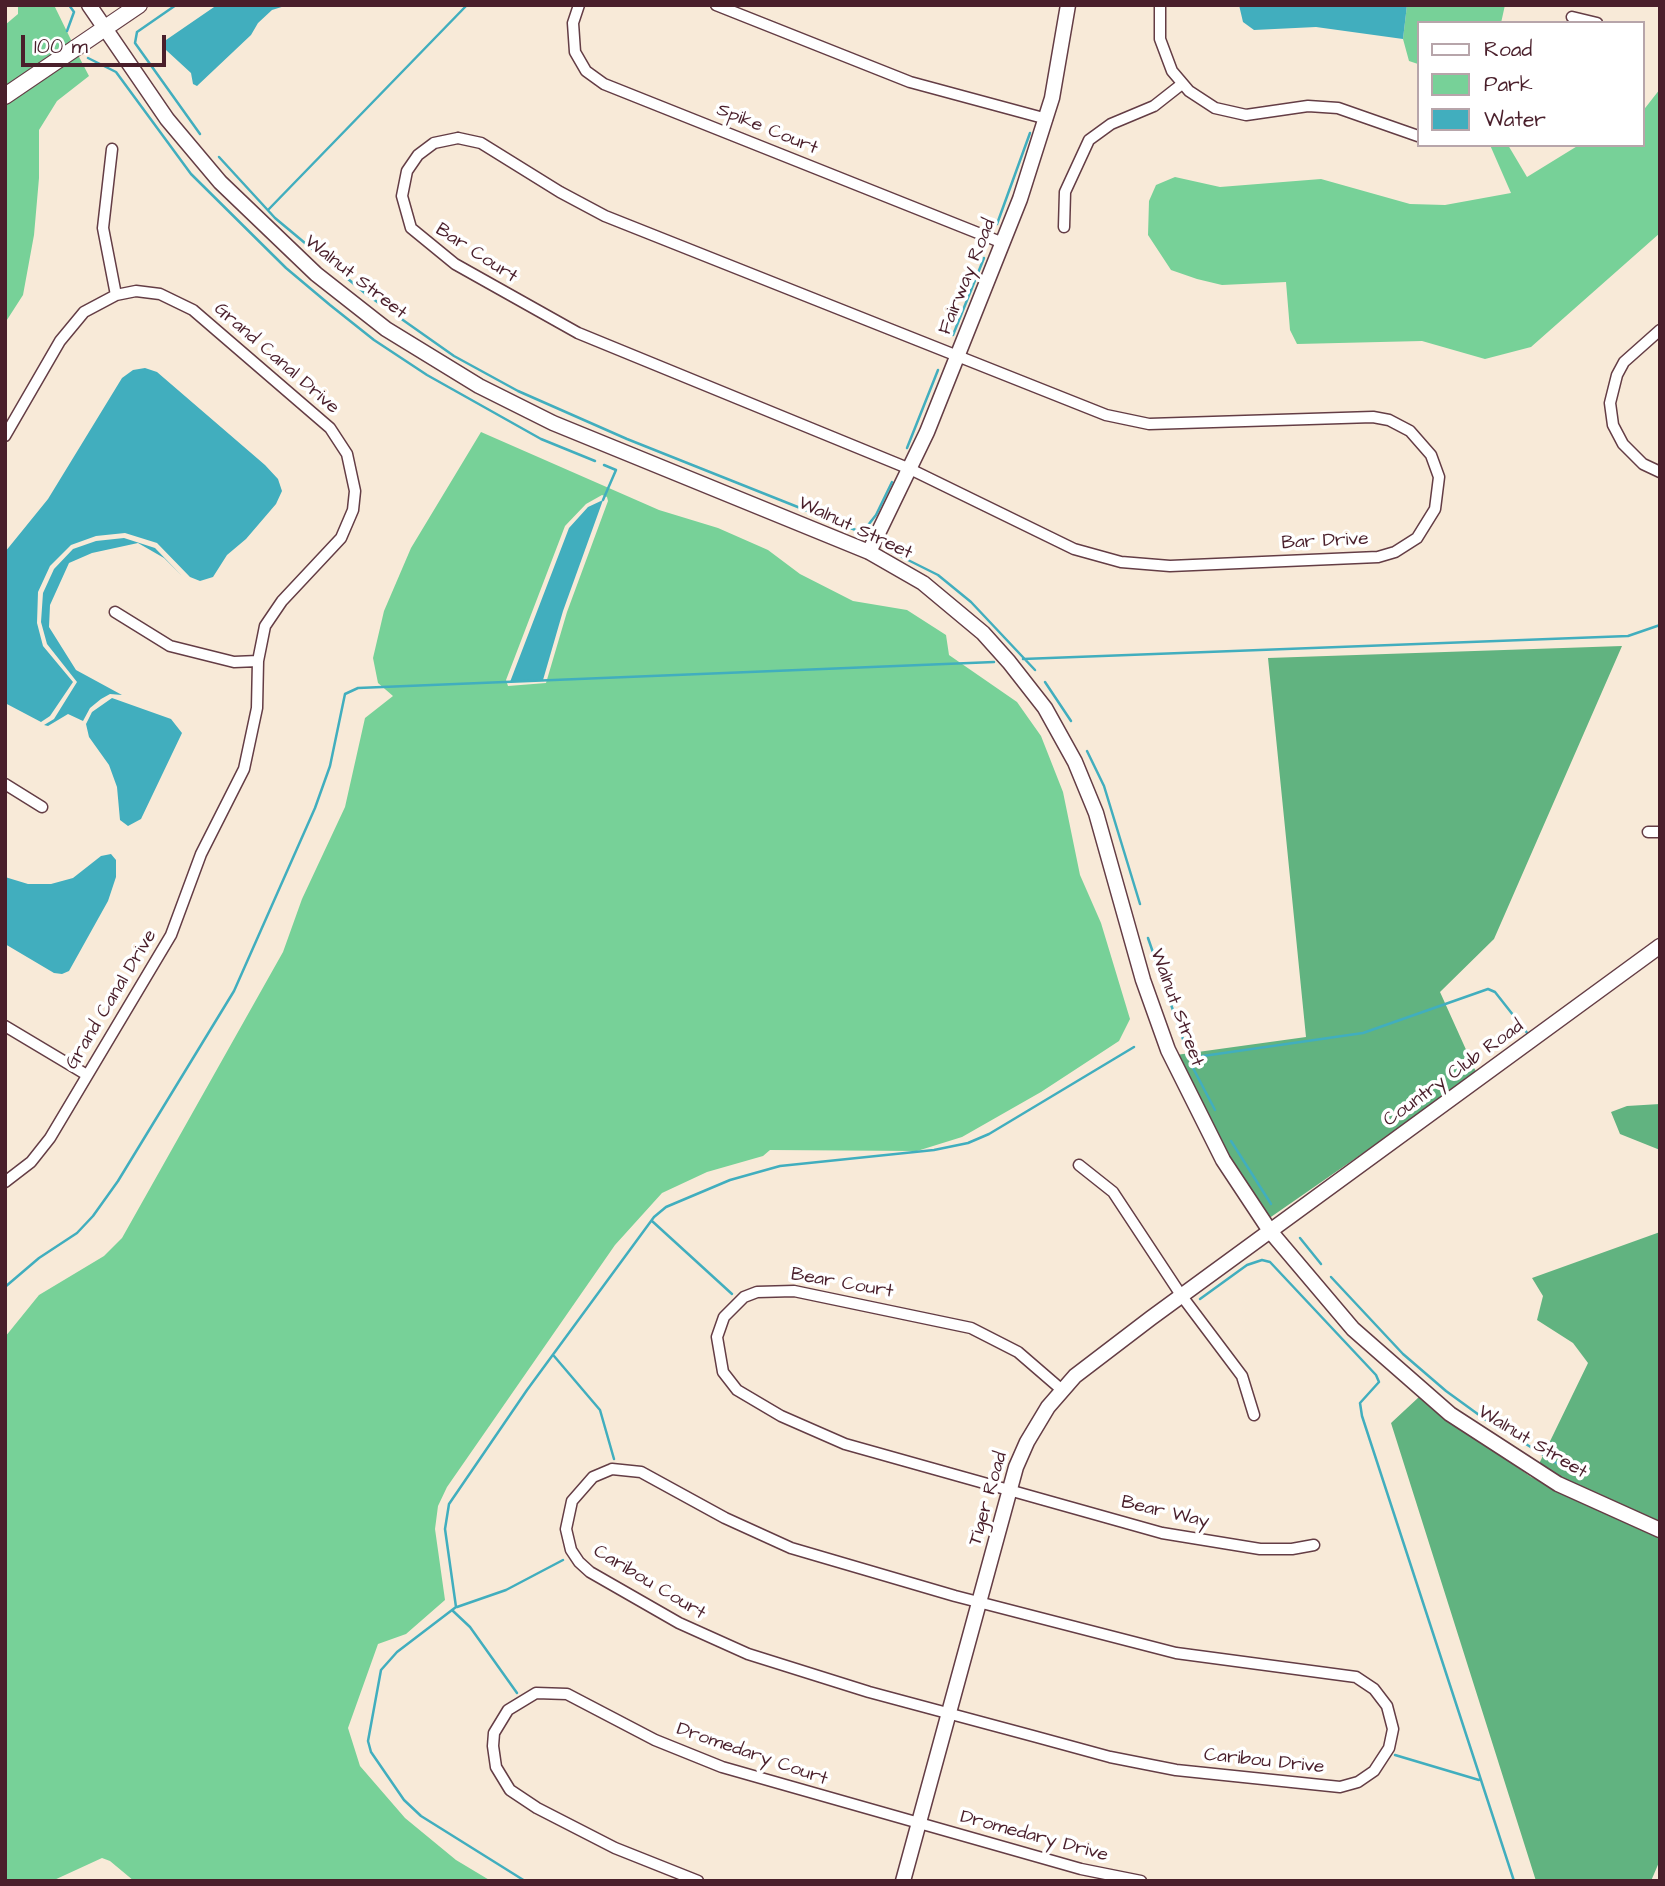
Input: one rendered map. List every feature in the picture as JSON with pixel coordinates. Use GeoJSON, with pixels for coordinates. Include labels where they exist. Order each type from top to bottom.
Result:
{"type":"FeatureCollection","features":[{"type":"Feature","properties":{"kind":"main road"},"geometry":{"type":"LineString","coordinates":[[5,96],[139,5]]}},
{"type":"Feature","properties":{"kind":"street","name":"Walnut Street"},"geometry":{"type":"LineString","coordinates":[[89,5],[167,119],[220,182],[316,274],[386,329],[479,386],[553,423],[869,552],[923,583],[983,633],[1026,682],[1062,737],[1096,813],[1143,980],[1168,1050],[1223,1160],[1270,1231],[1353,1329],[1450,1414],[1512,1457],[1558,1484],[1660,1530]]}},
{"type":"Feature","properties":{"kind":"street","name":"Spike Court"},"geometry":{"type":"LineString","coordinates":[[579,5],[573,23],[575,52],[586,71],[604,84],[1003,243]]}},
{"type":"Feature","properties":{"kind":"street"},"geometry":{"type":"LineString","coordinates":[[716,5],[911,82],[1046,119]]}},
{"type":"Feature","properties":{"kind":"street","name":"Fairway Road"},"geometry":{"type":"LineString","coordinates":[[869,552],[911,469],[1003,243],[1046,119],[1068,5]]}},
{"type":"Feature","properties":{"kind":"street"},"geometry":{"type":"LineString","coordinates":[[1160,5],[1160,39],[1167,61],[1182,83],[1206,103],[1226,112],[1258,115],[1308,106],[1338,108],[1416,135]]}},
{"type":"Feature","properties":{"kind":"street"},"geometry":{"type":"LineString","coordinates":[[1572,15],[1591,21]]}},
{"type":"Feature","properties":{"kind":"street"},"geometry":{"type":"LineString","coordinates":[[1064,227],[1065,192],[1089,141],[1111,124],[1154,106],[1182,83]]}},
{"type":"Feature","properties":{"kind":"street","name":"Bar Court"},"geometry":{"type":"LineString","coordinates":[[911,469],[608,347],[533,311],[483,282],[428,245],[411,228],[402,196],[407,171],[418,155],[441,141],[458,138],[481,143],[560,192],[605,216],[958,356]]}},
{"type":"Feature","properties":{"kind":"street"},"geometry":{"type":"LineString","coordinates":[[112,149],[103,228],[116,295]]}},
{"type":"Feature","properties":{"kind":"street","name":"Grand Canal Drive"},"geometry":{"type":"LineString","coordinates":[[5,436],[75,320],[92,306],[116,295],[149,292],[184,303],[321,420],[347,454],[355,492],[346,530],[336,545],[276,609],[262,636],[258,662],[257,708],[244,769],[190,878],[171,935],[44,1148],[5,1182]]}},
{"type":"Feature","properties":{"kind":"street"},"geometry":{"type":"LineString","coordinates":[[1660,330],[1624,362],[1617,374],[1610,403],[1613,425],[1623,444],[1643,464],[1660,472]]}},
{"type":"Feature","properties":{"kind":"street","name":"Bar Drive"},"geometry":{"type":"LineString","coordinates":[[911,469],[1074,549],[1145,565],[1378,557],[1403,548],[1417,538],[1435,509],[1439,477],[1431,455],[1410,431],[1389,420],[1373,416],[1165,424],[1133,422],[1105,415],[958,356]]}},
{"type":"Feature","properties":{"kind":"street"},"geometry":{"type":"LineString","coordinates":[[115,612],[170,646],[224,660],[258,662]]}},
{"type":"Feature","properties":{"kind":"street"},"geometry":{"type":"LineString","coordinates":[[5,783],[42,807]]}},
{"type":"Feature","properties":{"kind":"street"},"geometry":{"type":"LineString","coordinates":[[1647,832],[1660,832]]}},
{"type":"Feature","properties":{"kind":"street","name":"Country Club Road"},"geometry":{"type":"LineString","coordinates":[[1270,1231],[1660,946]]}},
{"type":"Feature","properties":{"kind":"street"},"geometry":{"type":"LineString","coordinates":[[5,1026],[87,1075]]}},
{"type":"Feature","properties":{"kind":"street"},"geometry":{"type":"LineString","coordinates":[[1079,1165],[1113,1192],[1181,1295],[1242,1376],[1254,1415]]}},
{"type":"Feature","properties":{"kind":"street","name":"Tiger Road"},"geometry":{"type":"LineString","coordinates":[[903,1881],[1010,1492],[1027,1442],[1062,1390],[1075,1376],[1270,1231]]}},
{"type":"Feature","properties":{"kind":"street","name":"Bear Court"},"geometry":{"type":"LineString","coordinates":[[1010,1492],[845,1444],[781,1416],[741,1393],[729,1381],[719,1361],[717,1337],[724,1317],[744,1297],[774,1290],[794,1291],[954,1323],[1003,1342],[1062,1390]]}},
{"type":"Feature","properties":{"kind":"street","name":"Caribou Court"},"geometry":{"type":"LineString","coordinates":[[949,1712],[782,1666],[678,1623],[584,1568],[569,1543],[568,1514],[575,1495],[593,1476],[612,1469],[630,1469],[652,1476],[725,1518],[792,1548],[979,1602]]}},
{"type":"Feature","properties":{"kind":"street","name":"Bear Way"},"geometry":{"type":"LineString","coordinates":[[1010,1492],[1162,1533],[1210,1542],[1260,1549],[1292,1549],[1314,1545]]}},
{"type":"Feature","properties":{"kind":"street","name":"Caribou Drive"},"geometry":{"type":"LineString","coordinates":[[949,1712],[1110,1757],[1176,1770],[1296,1784],[1340,1787],[1358,1782],[1380,1765],[1389,1748],[1393,1729],[1387,1706],[1369,1684],[1350,1675],[1176,1653],[979,1602]]}},
{"type":"Feature","properties":{"kind":"street","name":"Dromedary Court"},"geometry":{"type":"LineString","coordinates":[[698,1881],[615,1848],[546,1813],[510,1790],[496,1767],[493,1746],[494,1733],[508,1710],[537,1693],[567,1694],[655,1740],[722,1767],[918,1824]]}},
{"type":"Feature","properties":{"kind":"street","name":"Dromedary Drive"},"geometry":{"type":"LineString","coordinates":[[918,1824],[1081,1868],[1141,1881]]}},
{"type":"Feature","properties":{"kind":"green space"},"geometry":{"type":"Polygon","coordinates":[[[18,5],[54,5],[73,44],[5,90],[5,25],[18,14],[18,5]]]}},
{"type":"Feature","properties":{"kind":"green space"},"geometry":{"type":"Polygon","coordinates":[[[1407,5],[1505,5],[1501,21],[1416,21],[1416,63],[1409,61],[1403,39],[1407,5]]]}},
{"type":"Feature","properties":{"kind":"green space"},"geometry":{"type":"Polygon","coordinates":[[[77,53],[89,76],[57,101],[39,130],[39,178],[34,235],[23,295],[5,323],[5,102],[77,53]]]}},
{"type":"Feature","properties":{"kind":"green space"},"geometry":{"type":"Polygon","coordinates":[[[1660,89],[1660,233],[1531,347],[1485,359],[1422,341],[1297,344],[1290,330],[1286,282],[1222,285],[1197,279],[1171,270],[1148,235],[1149,201],[1156,185],[1175,177],[1220,187],[1321,179],[1410,204],[1445,205],[1511,193],[1491,147],[1509,147],[1527,177],[1576,147],[1644,147],[1644,109],[1660,89]]]}},
{"type":"Feature","properties":{"kind":"green space"},"geometry":{"type":"Polygon","coordinates":[[[481,432],[659,510],[718,528],[768,550],[800,574],[853,601],[907,610],[946,635],[949,655],[1017,702],[1041,736],[1063,792],[1080,875],[1101,923],[1130,1019],[1119,1041],[1041,1092],[962,1137],[917,1151],[770,1150],[763,1156],[707,1172],[662,1193],[615,1245],[447,1487],[438,1506],[435,1529],[445,1600],[406,1634],[378,1644],[348,1728],[360,1766],[405,1818],[456,1860],[491,1881],[134,1881],[110,1861],[102,1858],[52,1881],[5,1881],[5,1337],[39,1295],[104,1256],[122,1238],[283,952],[302,899],[345,807],[365,718],[393,696],[378,683],[373,658],[384,611],[411,548],[481,432]],[[602,495],[586,504],[565,526],[506,680],[508,686],[546,683],[567,612],[608,501],[607,497],[602,495]]]}},
{"type":"Feature","properties":{"kind":"green space"},"geometry":{"type":"Polygon","coordinates":[[[1622,646],[1494,939],[1440,992],[1477,1074],[1268,1219],[1236,1171],[1176,1055],[1306,1037],[1268,658],[1622,646]]]}},
{"type":"Feature","properties":{"kind":"green space"},"geometry":{"type":"Polygon","coordinates":[[[1660,1104],[1660,1150],[1620,1134],[1611,1112],[1627,1106],[1660,1104]]]}},
{"type":"Feature","properties":{"kind":"green space"},"geometry":{"type":"Polygon","coordinates":[[[1660,1232],[1660,1523],[1599,1498],[1538,1466],[1588,1363],[1573,1343],[1537,1320],[1543,1296],[1532,1278],[1660,1232]]]}},
{"type":"Feature","properties":{"kind":"green space"},"geometry":{"type":"Polygon","coordinates":[[[1419,1397],[1531,1477],[1660,1536],[1660,1860],[1651,1881],[1536,1881],[1391,1423],[1419,1397]]]}},
{"type":"Feature","properties":{"kind":"water"},"geometry":{"type":"Polygon","coordinates":[[[217,5],[288,5],[272,10],[258,23],[251,35],[197,86],[193,84],[191,73],[166,50],[166,40],[217,5]]]}},
{"type":"Feature","properties":{"kind":"water"},"geometry":{"type":"Polygon","coordinates":[[[1239,5],[1407,5],[1403,39],[1316,27],[1254,30],[1243,22],[1239,5]]]}},
{"type":"Feature","properties":{"kind":"water"},"geometry":{"type":"Polygon","coordinates":[[[145,368],[157,372],[265,465],[278,479],[282,491],[276,504],[246,539],[227,555],[213,577],[200,581],[190,577],[157,543],[125,533],[96,536],[71,545],[50,566],[38,592],[37,623],[43,646],[73,682],[50,716],[41,722],[5,703],[5,552],[48,499],[122,378],[133,370],[145,368]]]}},
{"type":"Feature","properties":{"kind":"water"},"geometry":{"type":"Polygon","coordinates":[[[603,500],[563,611],[543,680],[510,682],[569,528],[588,507],[603,500]]]}},
{"type":"Feature","properties":{"kind":"water"},"geometry":{"type":"Polygon","coordinates":[[[124,538],[155,548],[182,576],[164,558],[138,543],[92,553],[69,563],[50,605],[49,627],[76,670],[122,695],[110,694],[101,699],[90,708],[83,721],[68,714],[48,726],[44,725],[54,719],[77,682],[47,644],[41,622],[43,593],[54,569],[73,549],[96,541],[124,538]]]}},
{"type":"Feature","properties":{"kind":"water"},"geometry":{"type":"Polygon","coordinates":[[[112,698],[171,719],[182,733],[141,819],[128,826],[120,820],[117,787],[109,765],[89,737],[86,724],[92,712],[112,698]]]}},
{"type":"Feature","properties":{"kind":"water"},"geometry":{"type":"Polygon","coordinates":[[[111,854],[116,860],[116,877],[108,901],[69,971],[54,973],[5,944],[5,877],[28,884],[51,884],[73,878],[101,856],[111,854]]]}},
{"type":"Feature","properties":{"kind":"waterway"},"geometry":{"type":"LineString","coordinates":[[67,31],[74,12],[69,5]]}},
{"type":"Feature","properties":{"kind":"waterway"},"geometry":{"type":"LineString","coordinates":[[176,5],[137,32],[135,43],[200,134]]}},
{"type":"Feature","properties":{"kind":"waterway"},"geometry":{"type":"LineString","coordinates":[[268,210],[467,5]]}},
{"type":"Feature","properties":{"kind":"waterway"},"geometry":{"type":"LineString","coordinates":[[88,58],[116,72],[191,174],[286,268],[374,340],[427,375],[541,439],[595,461]]}},
{"type":"Feature","properties":{"kind":"waterway"},"geometry":{"type":"LineString","coordinates":[[997,224],[1030,133]]}},
{"type":"Feature","properties":{"kind":"waterway"},"geometry":{"type":"LineString","coordinates":[[219,157],[275,218],[366,294],[454,356],[518,391],[627,439],[858,531],[865,529],[876,515],[892,482]]}},
{"type":"Feature","properties":{"kind":"waterway"},"geometry":{"type":"LineString","coordinates":[[953,335],[984,258]]}},
{"type":"Feature","properties":{"kind":"waterway"},"geometry":{"type":"LineString","coordinates":[[907,448],[938,370]]}},
{"type":"Feature","properties":{"kind":"waterway"},"geometry":{"type":"LineString","coordinates":[[603,500],[616,470],[604,465]]}},
{"type":"Feature","properties":{"kind":"waterway"},"geometry":{"type":"LineString","coordinates":[[892,552],[938,575],[971,602],[1035,670]]}},
{"type":"Feature","properties":{"kind":"waterway"},"geometry":{"type":"LineString","coordinates":[[1023,659],[1628,636],[1660,625]]}},
{"type":"Feature","properties":{"kind":"waterway"},"geometry":{"type":"LineString","coordinates":[[5,1287],[39,1258],[77,1233],[93,1216],[118,1181],[234,991],[315,808],[330,766],[345,694],[358,688],[994,662]]}},
{"type":"Feature","properties":{"kind":"waterway"},"geometry":{"type":"LineString","coordinates":[[1045,682],[1071,721]]}},
{"type":"Feature","properties":{"kind":"waterway"},"geometry":{"type":"LineString","coordinates":[[1087,751],[1104,786],[1140,904]]}},
{"type":"Feature","properties":{"kind":"waterway"},"geometry":{"type":"LineString","coordinates":[[1148,938],[1193,1068],[1215,1110]]}},
{"type":"Feature","properties":{"kind":"waterway"},"geometry":{"type":"LineString","coordinates":[[1189,1058],[1363,1033],[1488,989],[1495,992],[1528,1034]]}},
{"type":"Feature","properties":{"kind":"waterway"},"geometry":{"type":"LineString","coordinates":[[525,1881],[421,1816],[404,1800],[371,1752],[368,1741],[381,1670],[397,1652],[456,1607],[445,1529],[449,1504],[527,1390],[654,1217],[666,1207],[730,1180],[780,1166],[934,1150],[968,1143],[989,1134],[1134,1047]]}},
{"type":"Feature","properties":{"kind":"waterway"},"geometry":{"type":"LineString","coordinates":[[1231,1141],[1271,1204]]}},
{"type":"Feature","properties":{"kind":"waterway"},"geometry":{"type":"LineString","coordinates":[[652,1221],[732,1294]]}},
{"type":"Feature","properties":{"kind":"waterway"},"geometry":{"type":"LineString","coordinates":[[1300,1238],[1321,1264]]}},
{"type":"Feature","properties":{"kind":"waterway"},"geometry":{"type":"LineString","coordinates":[[1200,1299],[1247,1265],[1262,1260],[1270,1262],[1376,1375],[1379,1382],[1360,1403],[1362,1416],[1514,1881]]}},
{"type":"Feature","properties":{"kind":"waterway"},"geometry":{"type":"LineString","coordinates":[[1331,1277],[1403,1354],[1446,1391],[1497,1428]]}},
{"type":"Feature","properties":{"kind":"waterway"},"geometry":{"type":"LineString","coordinates":[[554,1356],[600,1410],[614,1459]]}},
{"type":"Feature","properties":{"kind":"waterway"},"geometry":{"type":"LineString","coordinates":[[1513,1436],[1574,1474]]}},
{"type":"Feature","properties":{"kind":"waterway"},"geometry":{"type":"LineString","coordinates":[[457,1607],[506,1590],[563,1560]]}},
{"type":"Feature","properties":{"kind":"waterway"},"geometry":{"type":"LineString","coordinates":[[453,1611],[470,1627],[517,1693]]}},
{"type":"Feature","properties":{"kind":"waterway"},"geometry":{"type":"LineString","coordinates":[[1395,1755],[1479,1780]]}}]}
